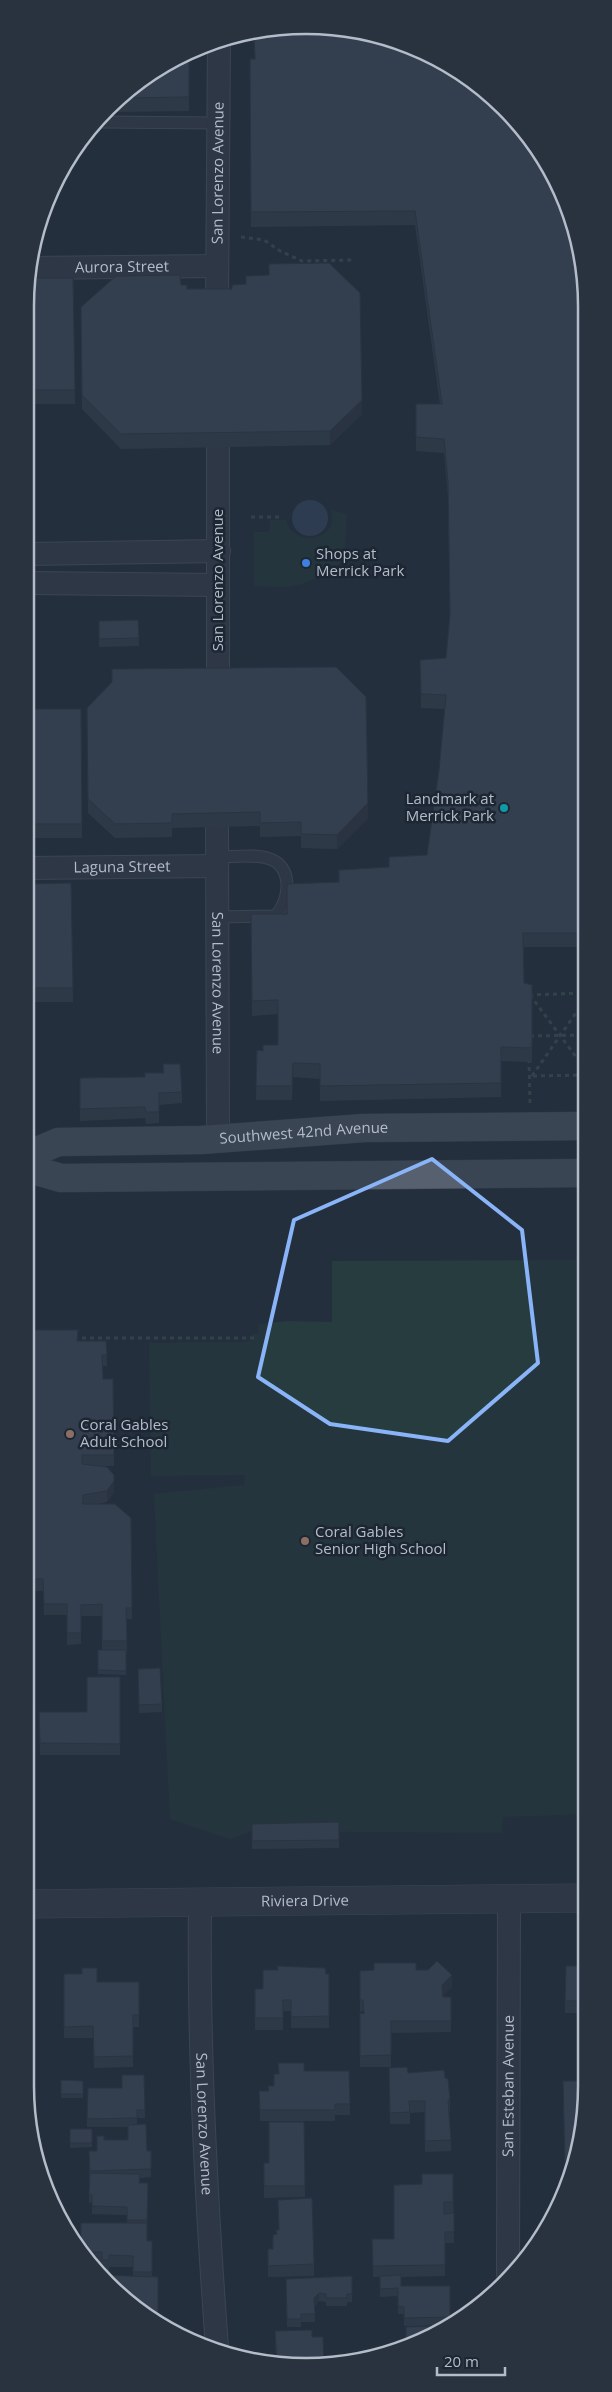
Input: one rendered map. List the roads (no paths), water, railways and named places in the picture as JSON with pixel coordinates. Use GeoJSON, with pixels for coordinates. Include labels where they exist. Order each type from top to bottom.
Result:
{"type":"FeatureCollection","features":[{"type":"Feature","properties":{"kind":"main road","name":"Southwest 42nd Avenue"},"geometry":{"type":"LineString","coordinates":[[34,1152],[58,1142],[218,1140],[364,1128],[578,1126]]}},
{"type":"Feature","properties":{"kind":"main road"},"geometry":{"type":"LineString","coordinates":[[34,1170],[60,1178],[578,1173]]}},
{"type":"Feature","properties":{"kind":"street","name":"San Lorenzo Avenue"},"geometry":{"type":"LineString","coordinates":[[217,303],[219,48]]}},
{"type":"Feature","properties":{"kind":"street","name":"Aurora Street"},"geometry":{"type":"LineString","coordinates":[[36,268],[217,266]]}},
{"type":"Feature","properties":{"kind":"street","name":"San Lorenzo Avenue"},"geometry":{"type":"LineString","coordinates":[[218,447],[218,682]]}},
{"type":"Feature","properties":{"kind":"street"},"geometry":{"type":"LineString","coordinates":[[34,554],[219,551]]}},
{"type":"Feature","properties":{"kind":"street"},"geometry":{"type":"LineString","coordinates":[[106,552],[106,584]]}},
{"type":"Feature","properties":{"kind":"street"},"geometry":{"type":"LineString","coordinates":[[34,583],[218,585]]}},
{"type":"Feature","properties":{"kind":"street","name":"San Lorenzo Avenue"},"geometry":{"type":"LineString","coordinates":[[217,825],[218,1140]]}},
{"type":"Feature","properties":{"kind":"street","name":"Laguna Street"},"geometry":{"type":"LineString","coordinates":[[34,868],[217,862]]}},
{"type":"Feature","properties":{"kind":"street","name":"Riviera Drive"},"geometry":{"type":"LineString","coordinates":[[34,1904],[578,1898]]}},
{"type":"Feature","properties":{"kind":"street","name":"San Esteban Avenue"},"geometry":{"type":"LineString","coordinates":[[508,2269],[509,1899]]}},
{"type":"Feature","properties":{"kind":"street","name":"San Lorenzo Avenue"},"geometry":{"type":"LineString","coordinates":[[200,1902],[202,2089],[209,2245],[217,2344]]}},
{"type":"Feature","properties":{"kind":"lane"},"geometry":{"type":"LineString","coordinates":[[105,122],[218,123]]}},
{"type":"Feature","properties":{"kind":"lane"},"geometry":{"type":"LineString","coordinates":[[217,862],[272,858],[283,870],[287,884],[282,910],[275,916],[217,917]]}},
{"type":"Feature","properties":{"kind":"water"},"geometry":{"type":"Polygon","coordinates":[[[310,500],[317,501],[323,505],[327,511],[327,525],[323,531],[317,535],[310,536],[303,535],[297,531],[293,525],[292,518],[293,511],[297,505],[303,501],[310,500]]]}},
{"type":"Feature","properties":{"kind":"place","name":"Shops at Merrick Park"},"geometry":{"type":"Point","coordinates":[306,563]}},
{"type":"Feature","properties":{"kind":"place","name":"Landmark at Merrick Park"},"geometry":{"type":"Point","coordinates":[504,808]}},
{"type":"Feature","properties":{"kind":"place","name":"Coral Gables Adult School"},"geometry":{"type":"Point","coordinates":[70,1434]}},
{"type":"Feature","properties":{"kind":"place","name":"Coral Gables Senior High School"},"geometry":{"type":"Point","coordinates":[305,1541]}}]}
